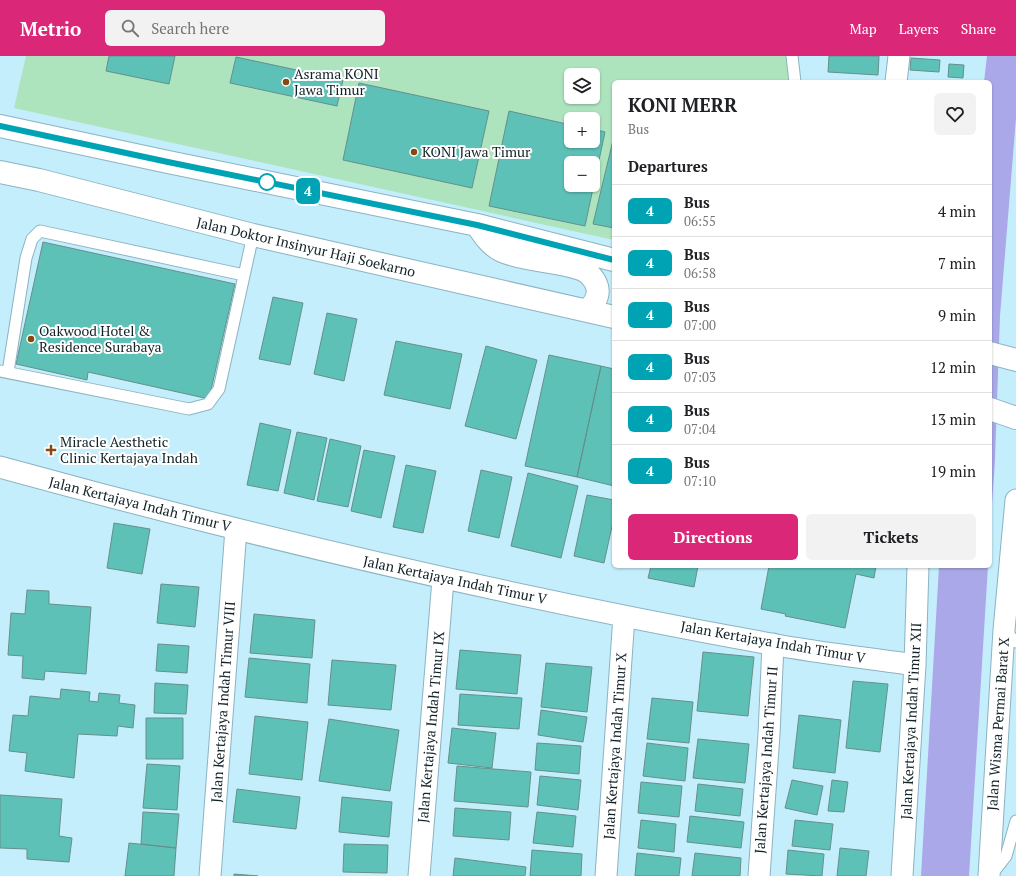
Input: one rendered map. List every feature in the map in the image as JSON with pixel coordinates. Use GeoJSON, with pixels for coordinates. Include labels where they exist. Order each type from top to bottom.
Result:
{"type":"FeatureCollection","features":[{"type":"Feature","properties":{"kind":"main road"},"geometry":{"type":"LineString","coordinates":[[0,126],[477,225],[612,259]]}},
{"type":"Feature","properties":{"kind":"main road","name":"Jalan Doktor Insinyur Haji Soekarno"},"geometry":{"type":"LineString","coordinates":[[0,172],[39,180],[253,235],[612,317]]}},
{"type":"Feature","properties":{"kind":"main road"},"geometry":{"type":"LineString","coordinates":[[477,225],[493,246],[504,252],[529,259],[574,267],[584,271],[592,277],[598,289],[598,296],[588,311]]}},
{"type":"Feature","properties":{"kind":"street"},"geometry":{"type":"LineString","coordinates":[[896,80],[899,56]]}},
{"type":"Feature","properties":{"kind":"street","name":"Jalan Kertajaya Indah Timur V"},"geometry":{"type":"LineString","coordinates":[[0,467],[236,529],[443,579],[624,616],[773,644],[915,665]]}},
{"type":"Feature","properties":{"kind":"street","name":"Jalan Wisma Permai Barat X"},"geometry":{"type":"LineString","coordinates":[[989,876],[1010,636],[1016,500]]}},
{"type":"Feature","properties":{"kind":"street","name":"Jalan Kertajaya Indah Timur VIII"},"geometry":{"type":"LineString","coordinates":[[210,876],[236,529]]}},
{"type":"Feature","properties":{"kind":"street","name":"Jalan Kertajaya Indah Timur XII"},"geometry":{"type":"LineString","coordinates":[[902,876],[915,665],[918,568]]}},
{"type":"Feature","properties":{"kind":"street","name":"Jalan Kertajaya Indah Timur IX"},"geometry":{"type":"LineString","coordinates":[[419,876],[443,579]]}},
{"type":"Feature","properties":{"kind":"street","name":"Jalan Kertajaya Indah Timur X"},"geometry":{"type":"LineString","coordinates":[[606,876],[624,616]]}},
{"type":"Feature","properties":{"kind":"street","name":"Jalan Kertajaya Indah Timur II"},"geometry":{"type":"LineString","coordinates":[[759,876],[769,734],[773,644]]}},
{"type":"Feature","properties":{"kind":"lane"},"geometry":{"type":"LineString","coordinates":[[792,56],[796,80]]}},
{"type":"Feature","properties":{"kind":"lane"},"geometry":{"type":"LineString","coordinates":[[244,275],[40,231],[32,240],[26,258],[4,372],[189,409],[208,404],[220,390],[253,235]]}},
{"type":"Feature","properties":{"kind":"lane"},"geometry":{"type":"LineString","coordinates":[[989,876],[1006,856],[1016,821]]}},
{"type":"Feature","properties":{"kind":"green space","name":"KONI Jawa Timur"},"geometry":{"type":"Polygon","coordinates":[[[26,56],[798,56],[793,80],[612,80],[612,240],[14,108],[26,56]]]}},
{"type":"Feature","properties":{"kind":"shaded area"},"geometry":{"type":"Polygon","coordinates":[[[987,56],[1016,56],[1016,118],[1000,316],[992,504],[992,80],[984,80],[987,56]]]}},
{"type":"Feature","properties":{"kind":"shaded area"},"geometry":{"type":"Polygon","coordinates":[[[939,568],[988,568],[969,876],[921,876],[939,568]]]}},
{"type":"Feature","properties":{"kind":"building"},"geometry":{"type":"Polygon","coordinates":[[[109,56],[175,56],[169,84],[106,71],[109,56]]]}},
{"type":"Feature","properties":{"kind":"building"},"geometry":{"type":"Polygon","coordinates":[[[829,56],[879,56],[878,75],[828,72],[829,56]]]}},
{"type":"Feature","properties":{"kind":"building","name":"Asrama KONI Jawa Timur"},"geometry":{"type":"Polygon","coordinates":[[[236,57],[343,80],[337,106],[230,83],[236,57]]]}},
{"type":"Feature","properties":{"kind":"building"},"geometry":{"type":"Polygon","coordinates":[[[911,58],[940,60],[939,72],[910,70],[911,58]]]}},
{"type":"Feature","properties":{"kind":"building"},"geometry":{"type":"Polygon","coordinates":[[[949,64],[964,65],[963,78],[948,77],[949,64]]]}},
{"type":"Feature","properties":{"kind":"building"},"geometry":{"type":"Polygon","coordinates":[[[359,83],[489,111],[472,188],[343,160],[359,83]]]}},
{"type":"Feature","properties":{"kind":"building"},"geometry":{"type":"Polygon","coordinates":[[[509,111],[564,123],[564,148],[600,148],[600,131],[605,132],[600,156],[564,156],[564,192],[592,192],[585,226],[489,206],[509,111]]]}},
{"type":"Feature","properties":{"kind":"building"},"geometry":{"type":"Polygon","coordinates":[[[612,144],[612,228],[593,224],[612,144]]]}},
{"type":"Feature","properties":{"kind":"building"},"geometry":{"type":"Polygon","coordinates":[[[43,242],[235,284],[209,399],[88,372],[87,380],[16,364],[43,242]]]}},
{"type":"Feature","properties":{"kind":"building"},"geometry":{"type":"Polygon","coordinates":[[[273,297],[303,303],[290,365],[259,359],[273,297]]]}},
{"type":"Feature","properties":{"kind":"building"},"geometry":{"type":"Polygon","coordinates":[[[327,313],[357,319],[344,381],[314,374],[327,313]]]}},
{"type":"Feature","properties":{"kind":"building"},"geometry":{"type":"Polygon","coordinates":[[[396,341],[462,354],[450,409],[384,395],[396,341]]]}},
{"type":"Feature","properties":{"kind":"building"},"geometry":{"type":"Polygon","coordinates":[[[486,346],[537,360],[516,439],[465,426],[486,346]]]}},
{"type":"Feature","properties":{"kind":"building"},"geometry":{"type":"Polygon","coordinates":[[[549,355],[601,366],[577,477],[525,466],[549,355]]]}},
{"type":"Feature","properties":{"kind":"building"},"geometry":{"type":"Polygon","coordinates":[[[601,366],[612,369],[612,486],[577,477],[601,366]]]}},
{"type":"Feature","properties":{"kind":"building"},"geometry":{"type":"Polygon","coordinates":[[[260,423],[291,430],[278,491],[247,485],[260,423]]]}},
{"type":"Feature","properties":{"kind":"building"},"geometry":{"type":"Polygon","coordinates":[[[297,432],[327,438],[314,500],[284,493],[297,432]]]}},
{"type":"Feature","properties":{"kind":"building"},"geometry":{"type":"Polygon","coordinates":[[[330,439],[361,446],[348,507],[317,501],[330,439]]]}},
{"type":"Feature","properties":{"kind":"building"},"geometry":{"type":"Polygon","coordinates":[[[364,450],[395,456],[381,518],[351,511],[364,450]]]}},
{"type":"Feature","properties":{"kind":"building"},"geometry":{"type":"Polygon","coordinates":[[[406,465],[436,471],[423,533],[393,527],[406,465]]]}},
{"type":"Feature","properties":{"kind":"building"},"geometry":{"type":"Polygon","coordinates":[[[481,470],[512,477],[499,538],[468,531],[481,470]]]}},
{"type":"Feature","properties":{"kind":"building"},"geometry":{"type":"Polygon","coordinates":[[[528,473],[578,486],[561,558],[511,546],[528,473]]]}},
{"type":"Feature","properties":{"kind":"building"},"geometry":{"type":"Polygon","coordinates":[[[587,495],[612,500],[612,526],[604,563],[574,556],[587,495]]]}},
{"type":"Feature","properties":{"kind":"building"},"geometry":{"type":"Polygon","coordinates":[[[114,523],[150,529],[142,574],[107,568],[114,523]]]}},
{"type":"Feature","properties":{"kind":"building"},"geometry":{"type":"Polygon","coordinates":[[[650,568],[698,568],[694,587],[648,578],[650,568]]]}},
{"type":"Feature","properties":{"kind":"building"},"geometry":{"type":"Polygon","coordinates":[[[769,568],[876,568],[874,578],[856,574],[845,628],[785,616],[786,614],[761,609],[769,568]]]}},
{"type":"Feature","properties":{"kind":"building"},"geometry":{"type":"Polygon","coordinates":[[[161,584],[199,587],[195,627],[157,623],[161,584]]]}},
{"type":"Feature","properties":{"kind":"building"},"geometry":{"type":"Polygon","coordinates":[[[27,590],[49,591],[49,604],[91,607],[86,674],[45,671],[44,680],[22,678],[23,656],[8,655],[11,613],[25,614],[27,590]]]}},
{"type":"Feature","properties":{"kind":"building"},"geometry":{"type":"Polygon","coordinates":[[[254,614],[315,620],[312,658],[250,653],[254,614]]]}},
{"type":"Feature","properties":{"kind":"building"},"geometry":{"type":"Polygon","coordinates":[[[158,644],[189,646],[187,673],[156,671],[158,644]]]}},
{"type":"Feature","properties":{"kind":"building"},"geometry":{"type":"Polygon","coordinates":[[[460,650],[521,655],[517,694],[456,689],[460,650]]]}},
{"type":"Feature","properties":{"kind":"building"},"geometry":{"type":"Polygon","coordinates":[[[703,652],[754,657],[748,716],[697,711],[703,652]]]}},
{"type":"Feature","properties":{"kind":"building"},"geometry":{"type":"Polygon","coordinates":[[[249,658],[310,664],[307,703],[245,697],[249,658]]]}},
{"type":"Feature","properties":{"kind":"building"},"geometry":{"type":"Polygon","coordinates":[[[332,660],[396,665],[391,710],[328,705],[332,660]]]}},
{"type":"Feature","properties":{"kind":"building"},"geometry":{"type":"Polygon","coordinates":[[[546,663],[592,667],[587,712],[541,707],[546,663]]]}},
{"type":"Feature","properties":{"kind":"building"},"geometry":{"type":"Polygon","coordinates":[[[853,681],[888,684],[880,752],[846,748],[853,681]]]}},
{"type":"Feature","properties":{"kind":"building"},"geometry":{"type":"Polygon","coordinates":[[[155,683],[188,685],[186,714],[154,713],[155,683]]]}},
{"type":"Feature","properties":{"kind":"building"},"geometry":{"type":"Polygon","coordinates":[[[61,689],[90,692],[89,701],[98,702],[99,693],[120,695],[119,703],[135,705],[133,728],[118,726],[117,736],[78,734],[74,778],[25,771],[27,753],[9,751],[13,715],[28,716],[30,696],[60,699],[61,689]]]}},
{"type":"Feature","properties":{"kind":"building"},"geometry":{"type":"Polygon","coordinates":[[[460,694],[522,698],[519,729],[458,725],[460,694]]]}},
{"type":"Feature","properties":{"kind":"building"},"geometry":{"type":"Polygon","coordinates":[[[652,698],[693,702],[689,743],[647,739],[652,698]]]}},
{"type":"Feature","properties":{"kind":"building"},"geometry":{"type":"Polygon","coordinates":[[[541,710],[587,717],[583,742],[538,735],[541,710]]]}},
{"type":"Feature","properties":{"kind":"building"},"geometry":{"type":"Polygon","coordinates":[[[799,715],[841,720],[835,773],[793,768],[799,715]]]}},
{"type":"Feature","properties":{"kind":"building"},"geometry":{"type":"Polygon","coordinates":[[[255,716],[308,722],[302,780],[249,774],[255,716]]]}},
{"type":"Feature","properties":{"kind":"building"},"geometry":{"type":"Polygon","coordinates":[[[146,718],[183,718],[183,759],[146,759],[146,718]]]}},
{"type":"Feature","properties":{"kind":"building"},"geometry":{"type":"Polygon","coordinates":[[[329,719],[399,730],[390,791],[319,781],[329,719]]]}},
{"type":"Feature","properties":{"kind":"building"},"geometry":{"type":"Polygon","coordinates":[[[452,728],[496,733],[492,768],[448,763],[452,728]]]}},
{"type":"Feature","properties":{"kind":"building"},"geometry":{"type":"Polygon","coordinates":[[[698,739],[749,744],[745,783],[693,778],[698,739]]]}},
{"type":"Feature","properties":{"kind":"building"},"geometry":{"type":"Polygon","coordinates":[[[537,743],[581,746],[579,774],[535,770],[537,743]]]}},
{"type":"Feature","properties":{"kind":"building"},"geometry":{"type":"Polygon","coordinates":[[[647,743],[688,748],[685,781],[643,776],[647,743]]]}},
{"type":"Feature","properties":{"kind":"building"},"geometry":{"type":"Polygon","coordinates":[[[147,764],[180,766],[177,810],[143,808],[147,764]]]}},
{"type":"Feature","properties":{"kind":"building"},"geometry":{"type":"Polygon","coordinates":[[[457,766],[531,772],[528,807],[454,801],[457,766]]]}},
{"type":"Feature","properties":{"kind":"building"},"geometry":{"type":"Polygon","coordinates":[[[540,776],[581,780],[578,810],[537,805],[540,776]]]}},
{"type":"Feature","properties":{"kind":"building"},"geometry":{"type":"Polygon","coordinates":[[[792,780],[823,786],[817,815],[785,808],[792,780]]]}},
{"type":"Feature","properties":{"kind":"building"},"geometry":{"type":"Polygon","coordinates":[[[832,780],[848,782],[844,812],[828,811],[832,780]]]}},
{"type":"Feature","properties":{"kind":"building"},"geometry":{"type":"Polygon","coordinates":[[[641,782],[682,786],[679,817],[638,813],[641,782]]]}},
{"type":"Feature","properties":{"kind":"building"},"geometry":{"type":"Polygon","coordinates":[[[698,784],[743,789],[740,816],[695,811],[698,784]]]}},
{"type":"Feature","properties":{"kind":"building"},"geometry":{"type":"Polygon","coordinates":[[[237,789],[300,797],[296,829],[233,822],[237,789]]]}},
{"type":"Feature","properties":{"kind":"building"},"geometry":{"type":"Polygon","coordinates":[[[0,795],[62,799],[59,836],[72,838],[69,862],[27,859],[27,849],[0,848],[0,795]]]}},
{"type":"Feature","properties":{"kind":"building"},"geometry":{"type":"Polygon","coordinates":[[[342,797],[392,802],[389,837],[339,832],[342,797]]]}},
{"type":"Feature","properties":{"kind":"building"},"geometry":{"type":"Polygon","coordinates":[[[455,808],[511,812],[509,840],[453,836],[455,808]]]}},
{"type":"Feature","properties":{"kind":"building"},"geometry":{"type":"Polygon","coordinates":[[[143,812],[179,814],[176,848],[141,844],[143,812]]]}},
{"type":"Feature","properties":{"kind":"building"},"geometry":{"type":"Polygon","coordinates":[[[537,812],[576,816],[573,847],[533,843],[537,812]]]}},
{"type":"Feature","properties":{"kind":"building"},"geometry":{"type":"Polygon","coordinates":[[[690,816],[744,822],[741,848],[687,842],[690,816]]]}},
{"type":"Feature","properties":{"kind":"building"},"geometry":{"type":"Polygon","coordinates":[[[641,820],[676,824],[674,852],[638,848],[641,820]]]}},
{"type":"Feature","properties":{"kind":"building"},"geometry":{"type":"Polygon","coordinates":[[[795,820],[833,824],[830,850],[792,846],[795,820]]]}},
{"type":"Feature","properties":{"kind":"building"},"geometry":{"type":"Polygon","coordinates":[[[129,843],[176,848],[174,876],[125,876],[129,843]]]}},
{"type":"Feature","properties":{"kind":"building"},"geometry":{"type":"Polygon","coordinates":[[[344,844],[388,845],[387,873],[343,872],[344,844]]]}},
{"type":"Feature","properties":{"kind":"building"},"geometry":{"type":"Polygon","coordinates":[[[840,848],[869,851],[866,876],[837,876],[840,848]]]}},
{"type":"Feature","properties":{"kind":"building"},"geometry":{"type":"Polygon","coordinates":[[[532,850],[582,854],[581,876],[530,876],[532,850]]]}},
{"type":"Feature","properties":{"kind":"building"},"geometry":{"type":"Polygon","coordinates":[[[788,850],[824,854],[822,876],[786,874],[788,850]]]}},
{"type":"Feature","properties":{"kind":"building"},"geometry":{"type":"Polygon","coordinates":[[[637,853],[681,858],[679,876],[635,876],[637,853]]]}},
{"type":"Feature","properties":{"kind":"building"},"geometry":{"type":"Polygon","coordinates":[[[695,853],[741,858],[740,876],[692,876],[695,853]]]}},
{"type":"Feature","properties":{"kind":"building"},"geometry":{"type":"Polygon","coordinates":[[[455,858],[526,867],[525,876],[453,876],[455,858]]]}},
{"type":"Feature","properties":{"kind":"building"},"geometry":{"type":"Polygon","coordinates":[[[234,874],[258,876],[234,876],[234,874]]]}},
{"type":"Feature","properties":{"kind":"bus line","name":"4"},"geometry":{"type":"LineString","coordinates":[[0,126],[477,225],[612,259]]}},
{"type":"Feature","properties":{"kind":"place","name":"Asrama KONI Jawa Timur"},"geometry":{"type":"Point","coordinates":[286,82]}},
{"type":"Feature","properties":{"kind":"place","name":"KONI Jawa Timur"},"geometry":{"type":"Point","coordinates":[414,152]}},
{"type":"Feature","properties":{"kind":"place","name":"Oakwood Hotel & Residence Surabaya"},"geometry":{"type":"Point","coordinates":[31,339]}},
{"type":"Feature","properties":{"kind":"place","name":"Miracle Aesthetic Clinic Kertajaya Indah"},"geometry":{"type":"Point","coordinates":[51,450]}}]}
